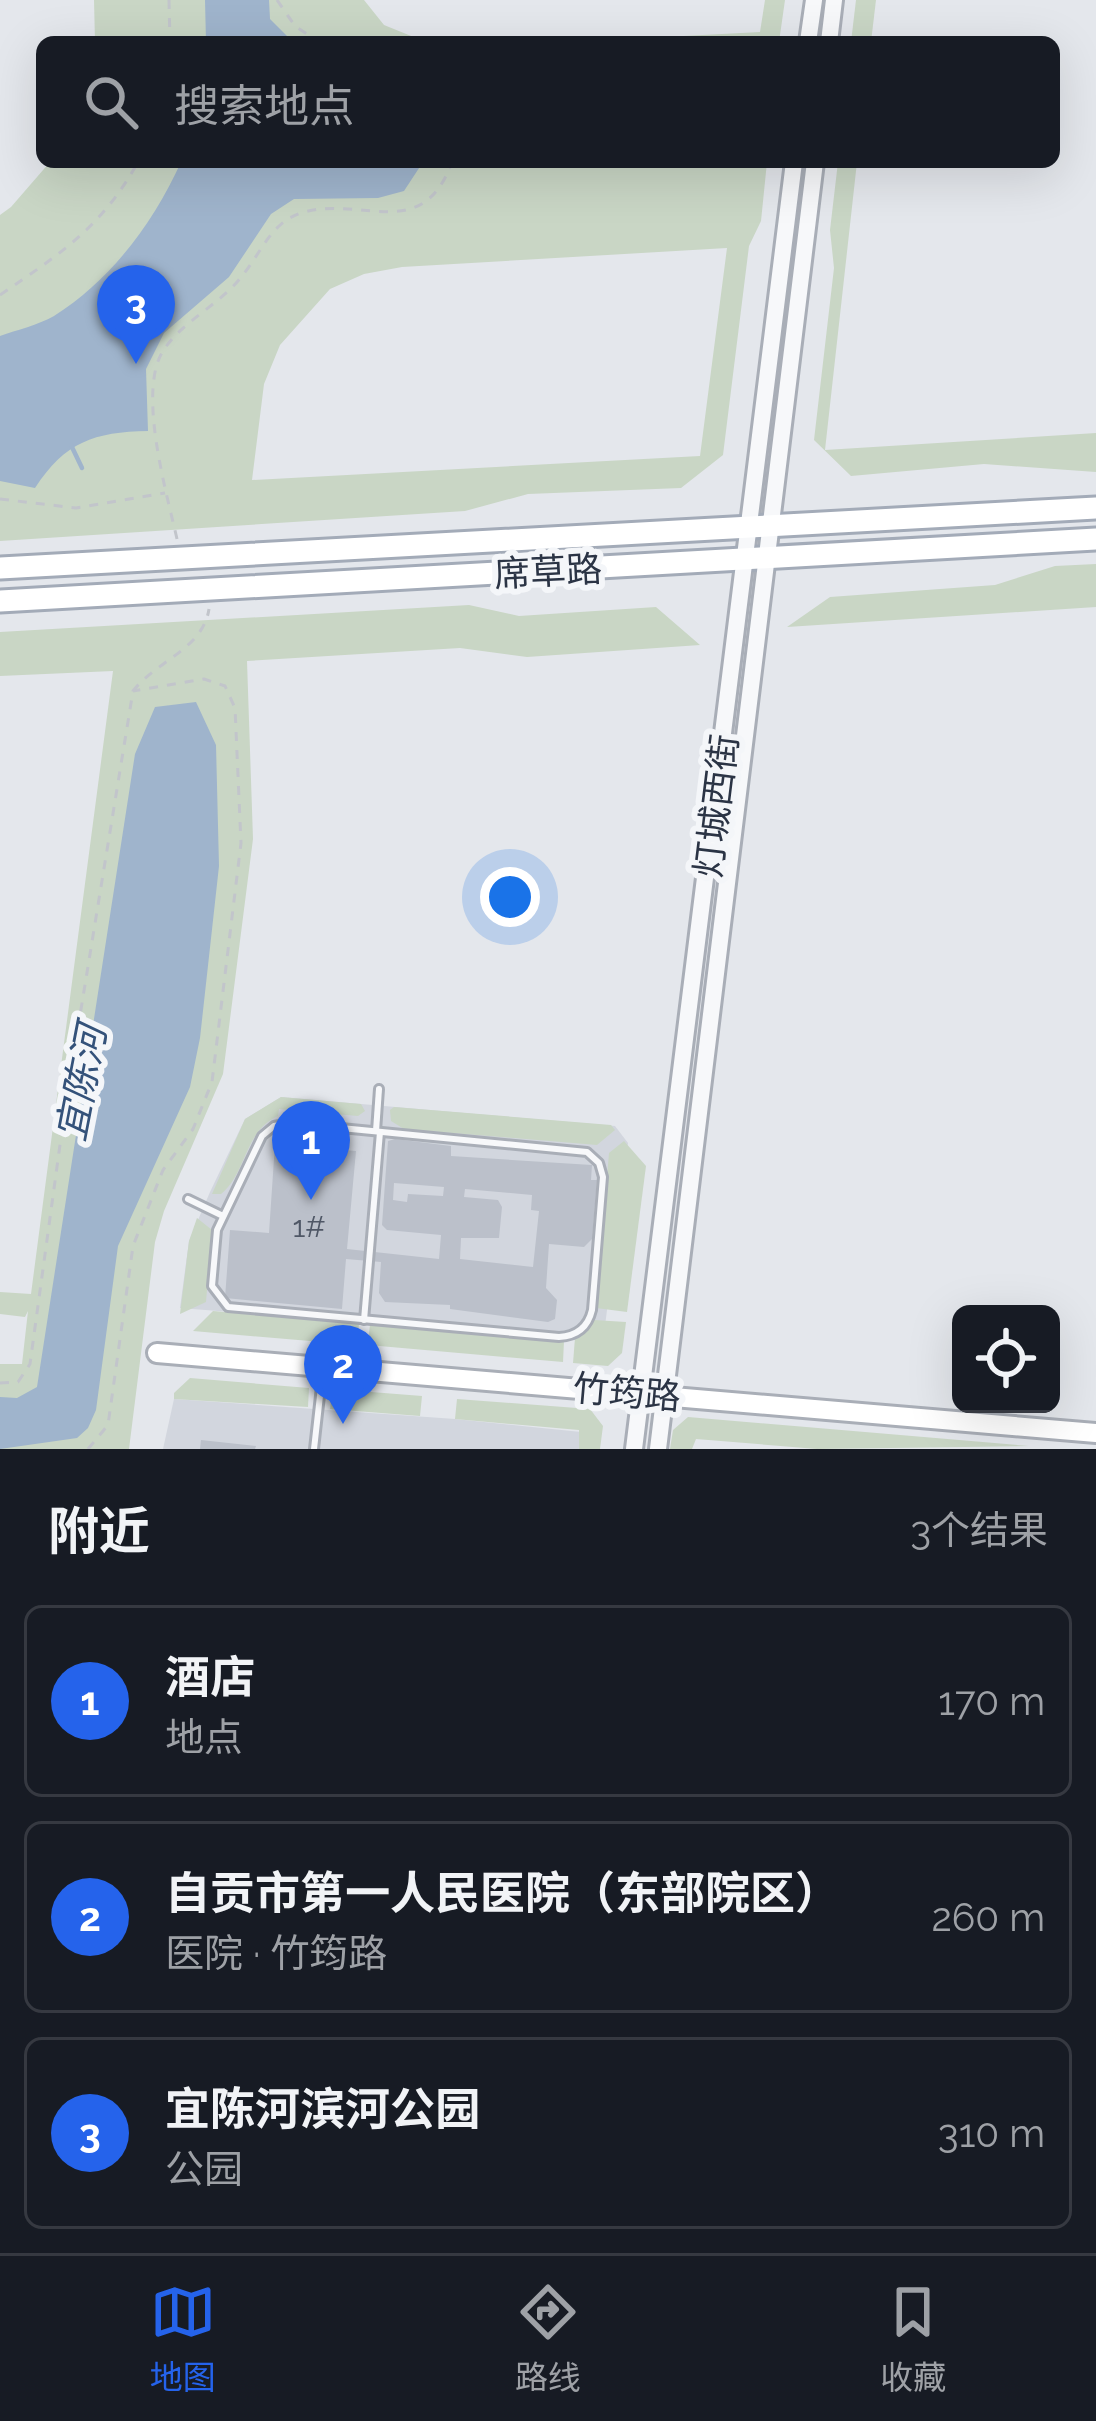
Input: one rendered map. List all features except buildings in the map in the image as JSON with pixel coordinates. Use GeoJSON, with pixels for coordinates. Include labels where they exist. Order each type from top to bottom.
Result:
{"type":"FeatureCollection","features":[{"type":"Feature","properties":{"kind":"main road","name":"席草路"},"geometry":{"type":"LineString","coordinates":[[0,568],[1096,508]]}},
{"type":"Feature","properties":{"kind":"main road","name":"席草路"},"geometry":{"type":"LineString","coordinates":[[0,601],[1096,539]]}},
{"type":"Feature","properties":{"kind":"main road","name":"竹筠路"},"geometry":{"type":"LineString","coordinates":[[157,1353],[1096,1433]]}},
{"type":"Feature","properties":{"kind":"street"},"geometry":{"type":"LineString","coordinates":[[809,36],[814,0]]}},
{"type":"Feature","properties":{"kind":"street"},"geometry":{"type":"LineString","coordinates":[[830,36],[834,0]]}},
{"type":"Feature","properties":{"kind":"street","name":"灯城西街"},"geometry":{"type":"LineString","coordinates":[[762,528],[793,168]]}},
{"type":"Feature","properties":{"kind":"street","name":"灯城西街"},"geometry":{"type":"LineString","coordinates":[[658,1449],[758,560],[814,168]]}},
{"type":"Feature","properties":{"kind":"street","name":"灯城西街"},"geometry":{"type":"LineString","coordinates":[[634,1449],[758,560]]}},
{"type":"Feature","properties":{"kind":"lane"},"geometry":{"type":"LineString","coordinates":[[364,1320],[379,1089]]}},
{"type":"Feature","properties":{"kind":"lane"},"geometry":{"type":"LineString","coordinates":[[290,1124],[583,1150],[596,1159],[602,1173],[590,1319],[568,1336],[236,1309],[214,1292],[212,1280],[223,1216],[259,1140],[274,1126],[290,1124]]}},
{"type":"Feature","properties":{"kind":"lane"},"geometry":{"type":"LineString","coordinates":[[188,1199],[223,1216]]}},
{"type":"Feature","properties":{"kind":"lane"},"geometry":{"type":"LineString","coordinates":[[314,1449],[323,1367]]}},
{"type":"Feature","properties":{"kind":"path"},"geometry":{"type":"LineString","coordinates":[[169,0],[170,36]]}},
{"type":"Feature","properties":{"kind":"path"},"geometry":{"type":"LineString","coordinates":[[277,0],[295,26],[310,36]]}},
{"type":"Feature","properties":{"kind":"path"},"geometry":{"type":"LineString","coordinates":[[0,295],[88,232],[135,168]]}},
{"type":"Feature","properties":{"kind":"path"},"geometry":{"type":"LineString","coordinates":[[181,559],[166,493],[152,382],[161,353],[179,332],[226,296],[285,220],[308,211],[414,208],[442,190],[450,168]]}},
{"type":"Feature","properties":{"kind":"path"},"geometry":{"type":"LineString","coordinates":[[0,499],[76,508],[166,493]]}},
{"type":"Feature","properties":{"kind":"path"},"geometry":{"type":"LineString","coordinates":[[0,1383],[18,1382],[30,1364],[66,1101],[133,691],[146,674],[191,645],[208,621],[212,589]]}},
{"type":"Feature","properties":{"kind":"path"},"geometry":{"type":"LineString","coordinates":[[88,1449],[108,1425],[133,1246],[163,1170],[194,1129],[212,1082],[241,843],[236,708],[225,686],[204,679],[133,691]]}},
{"type":"Feature","properties":{"kind":"shaded area"},"geometry":{"type":"Polygon","coordinates":[[[281,1097],[615,1126],[628,1143],[603,1342],[180,1308],[189,1241],[210,1192],[245,1119],[281,1097]]]}},
{"type":"Feature","properties":{"kind":"shaded area"},"geometry":{"type":"Polygon","coordinates":[[[174,1399],[581,1432],[579,1449],[163,1449],[174,1399]]]}},
{"type":"Feature","properties":{"kind":"green space"},"geometry":{"type":"Polygon","coordinates":[[[94,0],[364,0],[384,25],[411,36],[95,36],[94,0]]]}},
{"type":"Feature","properties":{"kind":"green space"},"geometry":{"type":"Polygon","coordinates":[[[765,0],[785,0],[780,36],[683,36],[760,32],[765,0]]]}},
{"type":"Feature","properties":{"kind":"green space"},"geometry":{"type":"Polygon","coordinates":[[[856,0],[876,0],[872,36],[852,36],[856,0]]]}},
{"type":"Feature","properties":{"kind":"green space"},"geometry":{"type":"Polygon","coordinates":[[[45,168],[766,168],[761,221],[749,246],[723,455],[681,488],[528,494],[465,511],[0,541],[0,215],[45,168]],[[727,248],[402,267],[364,274],[330,289],[280,345],[264,384],[252,480],[700,456],[727,248]]]}},
{"type":"Feature","properties":{"kind":"green space"},"geometry":{"type":"Polygon","coordinates":[[[837,168],[856,168],[825,450],[1096,433],[1096,472],[984,464],[851,476],[814,440],[834,268],[830,230],[837,168]]]}},
{"type":"Feature","properties":{"kind":"green space"},"geometry":{"type":"Polygon","coordinates":[[[1096,564],[1096,607],[787,627],[830,597],[995,585],[1055,566],[1096,564]]]}},
{"type":"Feature","properties":{"kind":"green space"},"geometry":{"type":"Polygon","coordinates":[[[469,605],[519,616],[656,607],[700,645],[527,657],[460,648],[247,661],[253,839],[223,1074],[155,1242],[129,1449],[0,1449],[0,1364],[22,1364],[28,1311],[25,1317],[0,1314],[0,1292],[31,1294],[113,671],[0,676],[0,632],[469,605]]]}},
{"type":"Feature","properties":{"kind":"green space"},"geometry":{"type":"Polygon","coordinates":[[[281,1097],[361,1104],[365,1111],[358,1116],[279,1109],[278,1116],[258,1132],[230,1185],[221,1194],[212,1194],[245,1119],[281,1097]]]}},
{"type":"Feature","properties":{"kind":"green space"},"geometry":{"type":"Polygon","coordinates":[[[394,1107],[611,1125],[615,1130],[597,1145],[404,1129],[391,1121],[394,1107]]]}},
{"type":"Feature","properties":{"kind":"green space"},"geometry":{"type":"Polygon","coordinates":[[[624,1141],[646,1166],[627,1312],[596,1308],[609,1153],[624,1141]]]}},
{"type":"Feature","properties":{"kind":"green space"},"geometry":{"type":"Polygon","coordinates":[[[197,1218],[212,1230],[206,1302],[180,1314],[189,1241],[197,1218]]]}},
{"type":"Feature","properties":{"kind":"green space"},"geometry":{"type":"Polygon","coordinates":[[[213,1311],[359,1324],[357,1345],[193,1331],[213,1311]]]}},
{"type":"Feature","properties":{"kind":"green space"},"geometry":{"type":"Polygon","coordinates":[[[594,1320],[626,1322],[622,1353],[608,1366],[573,1363],[575,1338],[594,1320]]]}},
{"type":"Feature","properties":{"kind":"green space"},"geometry":{"type":"Polygon","coordinates":[[[370,1324],[564,1341],[563,1362],[368,1345],[370,1324]]]}},
{"type":"Feature","properties":{"kind":"green space"},"geometry":{"type":"Polygon","coordinates":[[[190,1378],[309,1388],[308,1407],[174,1399],[174,1393],[190,1378]]]}},
{"type":"Feature","properties":{"kind":"green space"},"geometry":{"type":"Polygon","coordinates":[[[333,1389],[422,1396],[420,1416],[330,1409],[333,1389]]]}},
{"type":"Feature","properties":{"kind":"green space"},"geometry":{"type":"Polygon","coordinates":[[[457,1399],[590,1409],[603,1426],[600,1449],[579,1449],[579,1430],[455,1419],[457,1399]]]}},
{"type":"Feature","properties":{"kind":"green space"},"geometry":{"type":"Polygon","coordinates":[[[688,1417],[1029,1446],[817,1449],[696,1439],[692,1449],[670,1449],[673,1430],[688,1417]]]}},
{"type":"Feature","properties":{"kind":"water"},"geometry":{"type":"Polygon","coordinates":[[[205,0],[269,0],[270,19],[287,36],[206,36],[205,0]]]}},
{"type":"Feature","properties":{"kind":"water"},"geometry":{"type":"Polygon","coordinates":[[[178,168],[419,168],[404,191],[378,198],[294,199],[271,214],[229,277],[164,333],[146,369],[148,431],[82,443],[58,460],[35,488],[0,481],[0,336],[54,316],[75,302],[129,248],[178,168]]]}},
{"type":"Feature","properties":{"kind":"water"},"geometry":{"type":"Polygon","coordinates":[[[196,702],[216,745],[219,866],[190,1087],[118,1246],[96,1410],[88,1428],[77,1438],[0,1449],[0,1397],[17,1398],[37,1387],[135,754],[155,707],[196,702]]]}},
{"type":"Feature","properties":{"kind":"waterway","name":"宜陈河"},"geometry":{"type":"LineString","coordinates":[[71,445],[82,468]]}},
{"type":"Feature","properties":{"kind":"place","name":"宜陈河滨河公园"},"geometry":{"type":"Point","coordinates":[136,364]}},
{"type":"Feature","properties":{"kind":"place","name":"酒店"},"geometry":{"type":"Point","coordinates":[311,1200]}},
{"type":"Feature","properties":{"kind":"place","name":"自贡市第一人民医院（东部院区）"},"geometry":{"type":"Point","coordinates":[343,1424]}}]}
